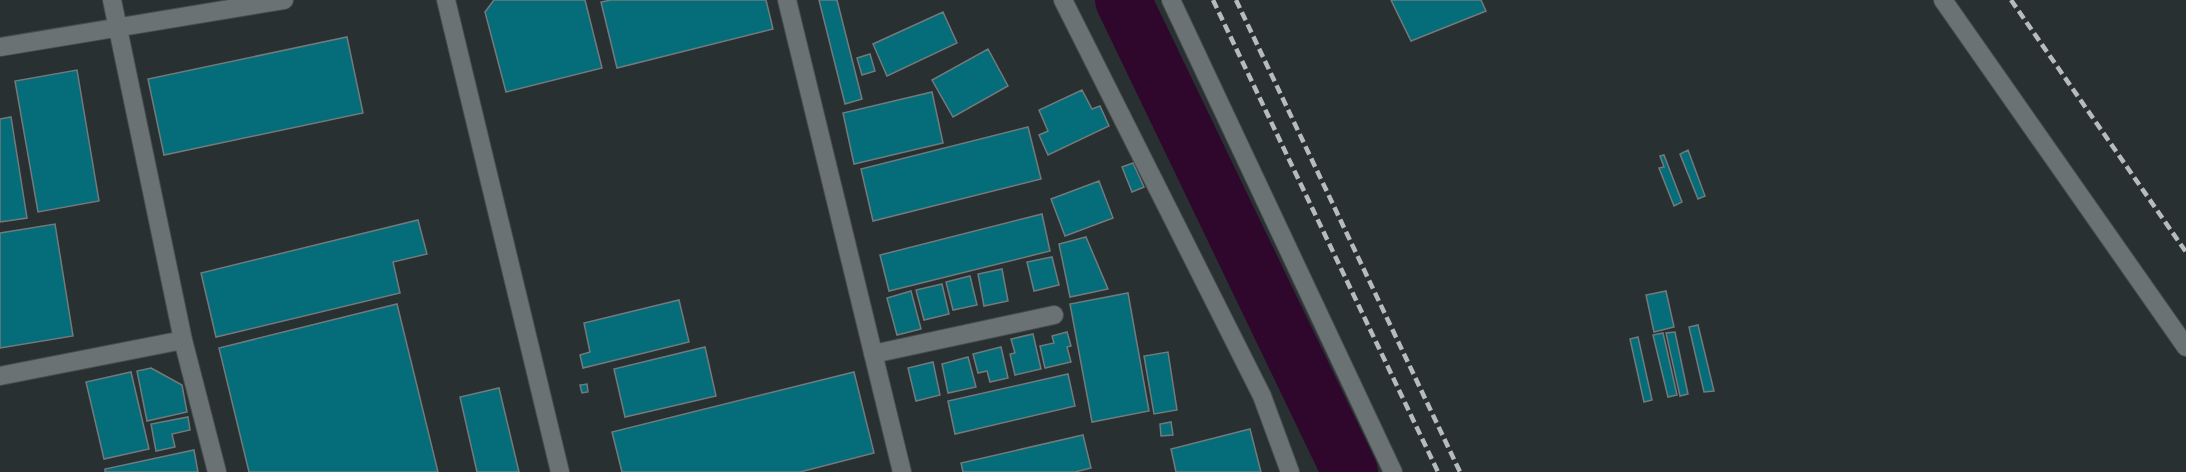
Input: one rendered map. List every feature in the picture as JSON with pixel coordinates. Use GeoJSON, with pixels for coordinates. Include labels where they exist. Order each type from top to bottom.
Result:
{"type":"FeatureCollection","features":[{"type":"Feature","properties":{"kind":"street"},"geometry":{"type":"LineString","coordinates":[[112,0],[183,340],[217,472]]}},
{"type":"Feature","properties":{"kind":"street"},"geometry":{"type":"LineString","coordinates":[[0,47],[284,0]]}},
{"type":"Feature","properties":{"kind":"street"},"geometry":{"type":"LineString","coordinates":[[446,0],[560,472]]}},
{"type":"Feature","properties":{"kind":"street"},"geometry":{"type":"LineString","coordinates":[[788,0],[902,472]]}},
{"type":"Feature","properties":{"kind":"street"},"geometry":{"type":"LineString","coordinates":[[1063,0],[1262,396],[1290,472]]}},
{"type":"Feature","properties":{"kind":"street"},"geometry":{"type":"LineString","coordinates":[[1171,0],[1393,472]]}},
{"type":"Feature","properties":{"kind":"street"},"geometry":{"type":"LineString","coordinates":[[1943,0],[2186,347]]}},
{"type":"Feature","properties":{"kind":"street"},"geometry":{"type":"LineString","coordinates":[[873,354],[1053,315]]}},
{"type":"Feature","properties":{"kind":"street"},"geometry":{"type":"LineString","coordinates":[[0,376],[183,340]]}},
{"type":"Feature","properties":{"kind":"building"},"geometry":{"type":"Polygon","coordinates":[[[494,0],[585,0],[602,68],[506,92],[485,12],[494,0]]]}},
{"type":"Feature","properties":{"kind":"building"},"geometry":{"type":"Polygon","coordinates":[[[611,0],[766,0],[773,29],[617,68],[601,2],[611,0]]]}},
{"type":"Feature","properties":{"kind":"building"},"geometry":{"type":"Polygon","coordinates":[[[819,0],[837,0],[862,99],[845,104],[819,0]]]}},
{"type":"Feature","properties":{"kind":"building"},"geometry":{"type":"Polygon","coordinates":[[[1391,0],[1481,0],[1486,11],[1411,41],[1391,0]]]}},
{"type":"Feature","properties":{"kind":"building"},"geometry":{"type":"Polygon","coordinates":[[[943,12],[957,43],[887,76],[873,44],[943,12]]]}},
{"type":"Feature","properties":{"kind":"building"},"geometry":{"type":"Polygon","coordinates":[[[347,37],[363,113],[164,155],[148,79],[347,37]]]}},
{"type":"Feature","properties":{"kind":"building"},"geometry":{"type":"Polygon","coordinates":[[[988,49],[1008,86],[953,117],[932,80],[988,49]]]}},
{"type":"Feature","properties":{"kind":"building"},"geometry":{"type":"Polygon","coordinates":[[[870,54],[875,71],[862,75],[857,58],[870,54]]]}},
{"type":"Feature","properties":{"kind":"building"},"geometry":{"type":"Polygon","coordinates":[[[77,70],[99,201],[38,212],[15,81],[77,70]]]}},
{"type":"Feature","properties":{"kind":"building"},"geometry":{"type":"Polygon","coordinates":[[[1082,90],[1092,109],[1100,106],[1109,126],[1048,155],[1039,135],[1048,131],[1039,110],[1082,90]]]}},
{"type":"Feature","properties":{"kind":"building"},"geometry":{"type":"Polygon","coordinates":[[[932,92],[943,143],[854,164],[843,113],[932,92]]]}},
{"type":"Feature","properties":{"kind":"building"},"geometry":{"type":"Polygon","coordinates":[[[11,117],[27,218],[0,222],[0,119],[11,117]]]}},
{"type":"Feature","properties":{"kind":"building"},"geometry":{"type":"Polygon","coordinates":[[[1028,127],[1041,179],[873,221],[861,169],[1028,127]]]}},
{"type":"Feature","properties":{"kind":"building"},"geometry":{"type":"Polygon","coordinates":[[[1688,150],[1705,196],[1698,199],[1680,154],[1688,150]]]}},
{"type":"Feature","properties":{"kind":"building"},"geometry":{"type":"Polygon","coordinates":[[[1664,155],[1682,202],[1674,206],[1659,168],[1664,167],[1660,156],[1664,155]]]}},
{"type":"Feature","properties":{"kind":"building"},"geometry":{"type":"Polygon","coordinates":[[[1133,163],[1144,187],[1132,192],[1122,167],[1133,163]]]}},
{"type":"Feature","properties":{"kind":"building"},"geometry":{"type":"Polygon","coordinates":[[[1099,181],[1113,218],[1065,236],[1051,199],[1099,181]]]}},
{"type":"Feature","properties":{"kind":"building"},"geometry":{"type":"Polygon","coordinates":[[[1042,214],[1050,251],[889,291],[880,255],[1042,214]]]}},
{"type":"Feature","properties":{"kind":"building"},"geometry":{"type":"Polygon","coordinates":[[[418,220],[427,254],[393,262],[400,293],[216,337],[201,273],[418,220]]]}},
{"type":"Feature","properties":{"kind":"building"},"geometry":{"type":"Polygon","coordinates":[[[55,224],[73,336],[0,348],[0,233],[55,224]]]}},
{"type":"Feature","properties":{"kind":"building"},"geometry":{"type":"Polygon","coordinates":[[[1086,237],[1108,289],[1070,297],[1059,244],[1086,237]]]}},
{"type":"Feature","properties":{"kind":"building"},"geometry":{"type":"Polygon","coordinates":[[[1052,257],[1059,285],[1034,291],[1027,262],[1052,257]]]}},
{"type":"Feature","properties":{"kind":"building"},"geometry":{"type":"Polygon","coordinates":[[[1002,269],[1008,301],[984,306],[978,274],[1002,269]]]}},
{"type":"Feature","properties":{"kind":"building"},"geometry":{"type":"Polygon","coordinates":[[[970,276],[977,305],[953,310],[946,282],[970,276]]]}},
{"type":"Feature","properties":{"kind":"building"},"geometry":{"type":"Polygon","coordinates":[[[942,284],[949,314],[924,320],[916,290],[942,284]]]}},
{"type":"Feature","properties":{"kind":"building"},"geometry":{"type":"Polygon","coordinates":[[[911,291],[921,329],[897,335],[887,298],[911,291]]]}},
{"type":"Feature","properties":{"kind":"building"},"geometry":{"type":"Polygon","coordinates":[[[1666,291],[1674,327],[1654,332],[1646,295],[1666,291]]]}},
{"type":"Feature","properties":{"kind":"building"},"geometry":{"type":"Polygon","coordinates":[[[1128,293],[1149,411],[1092,422],[1070,304],[1128,293]]]}},
{"type":"Feature","properties":{"kind":"building"},"geometry":{"type":"Polygon","coordinates":[[[679,300],[689,342],[583,368],[580,355],[590,352],[584,323],[679,300]]]}},
{"type":"Feature","properties":{"kind":"building"},"geometry":{"type":"Polygon","coordinates":[[[397,304],[438,472],[249,472],[219,348],[397,304]]]}},
{"type":"Feature","properties":{"kind":"building"},"geometry":{"type":"Polygon","coordinates":[[[1698,325],[1714,391],[1704,392],[1689,327],[1698,325]]]}},
{"type":"Feature","properties":{"kind":"building"},"geometry":{"type":"Polygon","coordinates":[[[1067,332],[1071,346],[1067,347],[1071,362],[1045,368],[1040,346],[1054,343],[1052,336],[1067,332]]]}},
{"type":"Feature","properties":{"kind":"building"},"geometry":{"type":"Polygon","coordinates":[[[1675,332],[1688,394],[1680,396],[1666,333],[1675,332]]]}},
{"type":"Feature","properties":{"kind":"building"},"geometry":{"type":"Polygon","coordinates":[[[1663,333],[1677,395],[1668,397],[1653,335],[1663,333]]]}},
{"type":"Feature","properties":{"kind":"building"},"geometry":{"type":"Polygon","coordinates":[[[1033,334],[1041,369],[1015,375],[1010,354],[1015,353],[1011,339],[1033,334]]]}},
{"type":"Feature","properties":{"kind":"building"},"geometry":{"type":"Polygon","coordinates":[[[1638,337],[1652,400],[1644,402],[1630,339],[1638,337]]]}},
{"type":"Feature","properties":{"kind":"building"},"geometry":{"type":"Polygon","coordinates":[[[705,347],[716,396],[625,417],[614,369],[705,347]]]}},
{"type":"Feature","properties":{"kind":"building"},"geometry":{"type":"Polygon","coordinates":[[[1001,347],[1008,378],[990,382],[987,371],[978,373],[973,354],[1001,347]]]}},
{"type":"Feature","properties":{"kind":"building"},"geometry":{"type":"Polygon","coordinates":[[[1168,352],[1177,410],[1154,414],[1144,356],[1168,352]]]}},
{"type":"Feature","properties":{"kind":"building"},"geometry":{"type":"Polygon","coordinates":[[[968,357],[976,387],[948,393],[942,364],[968,357]]]}},
{"type":"Feature","properties":{"kind":"building"},"geometry":{"type":"Polygon","coordinates":[[[933,362],[940,395],[916,401],[908,368],[933,362]]]}},
{"type":"Feature","properties":{"kind":"building"},"geometry":{"type":"Polygon","coordinates":[[[151,368],[182,385],[187,412],[147,421],[137,371],[151,368]]]}},
{"type":"Feature","properties":{"kind":"building"},"geometry":{"type":"Polygon","coordinates":[[[131,372],[149,449],[104,459],[86,382],[131,372]]]}},
{"type":"Feature","properties":{"kind":"building"},"geometry":{"type":"Polygon","coordinates":[[[854,372],[874,453],[800,472],[622,472],[612,432],[854,372]]]}},
{"type":"Feature","properties":{"kind":"building"},"geometry":{"type":"Polygon","coordinates":[[[1068,374],[1075,406],[955,434],[948,401],[1068,374]]]}},
{"type":"Feature","properties":{"kind":"building"},"geometry":{"type":"Polygon","coordinates":[[[587,384],[588,392],[582,393],[580,385],[587,384]]]}},
{"type":"Feature","properties":{"kind":"building"},"geometry":{"type":"Polygon","coordinates":[[[499,388],[519,472],[477,472],[460,397],[499,388]]]}},
{"type":"Feature","properties":{"kind":"building"},"geometry":{"type":"Polygon","coordinates":[[[188,417],[190,430],[172,434],[175,447],[156,451],[151,424],[188,417]]]}},
{"type":"Feature","properties":{"kind":"building"},"geometry":{"type":"Polygon","coordinates":[[[1171,422],[1173,435],[1161,436],[1160,424],[1171,422]]]}},
{"type":"Feature","properties":{"kind":"building"},"geometry":{"type":"Polygon","coordinates":[[[1250,429],[1261,472],[1176,472],[1171,449],[1250,429]]]}},
{"type":"Feature","properties":{"kind":"building"},"geometry":{"type":"Polygon","coordinates":[[[1083,435],[1091,468],[1075,472],[963,472],[961,463],[1083,435]]]}},
{"type":"Feature","properties":{"kind":"building"},"geometry":{"type":"Polygon","coordinates":[[[194,450],[198,472],[105,472],[105,469],[194,450]]]}},
{"type":"Feature","properties":{"kind":"waterway"},"geometry":{"type":"LineString","coordinates":[[1123,0],[1350,472]]}},
{"type":"Feature","properties":{"kind":"railway"},"geometry":{"type":"LineString","coordinates":[[1213,0],[1438,472]]}},
{"type":"Feature","properties":{"kind":"railway"},"geometry":{"type":"LineString","coordinates":[[1236,0],[1460,472]]}},
{"type":"Feature","properties":{"kind":"railway"},"geometry":{"type":"LineString","coordinates":[[2011,0],[2186,252]]}}]}
